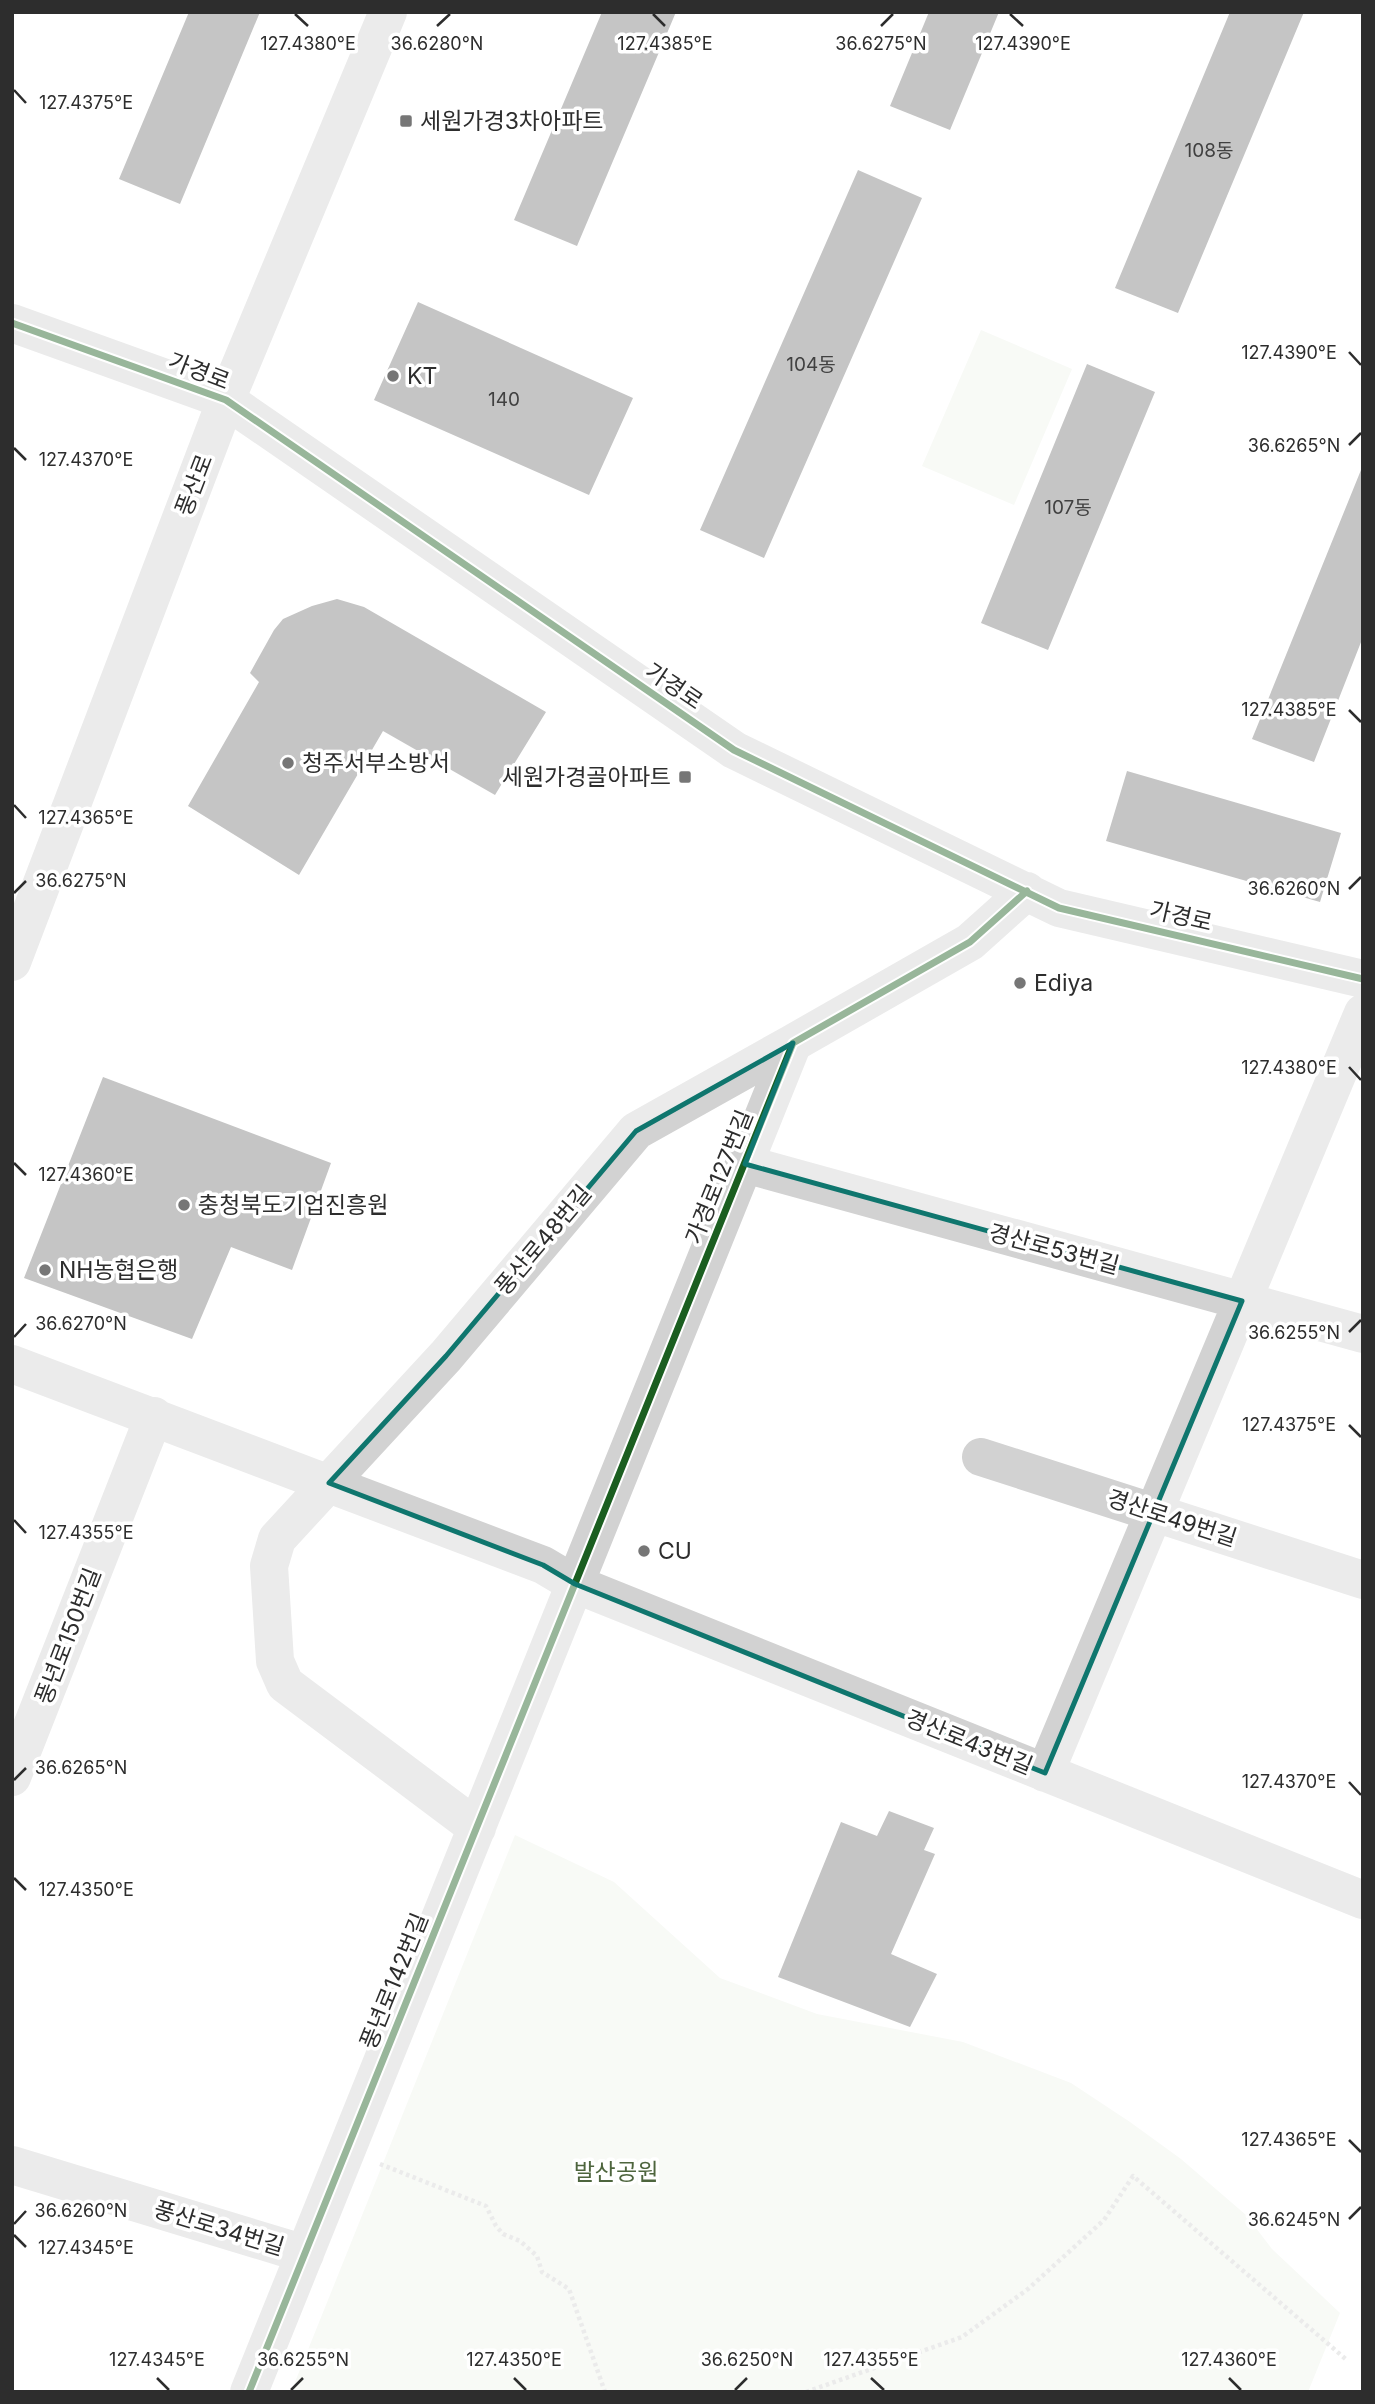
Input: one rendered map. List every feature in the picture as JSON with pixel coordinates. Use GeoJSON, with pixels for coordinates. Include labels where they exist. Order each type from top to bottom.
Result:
{"type":"FeatureCollection","features":[{"type":"Feature","properties":{"kind":"street","name":"풍산로"},"geometry":{"type":"LineString","coordinates":[[12,962],[226,400],[388,12]]}},
{"type":"Feature","properties":{"kind":"street","name":"가경로"},"geometry":{"type":"LineString","coordinates":[[12,323],[226,400],[734,750],[1059,908],[1363,979]]}},
{"type":"Feature","properties":{"kind":"street"},"geometry":{"type":"LineString","coordinates":[[793,1042],[970,942],[1027,891]]}},
{"type":"Feature","properties":{"kind":"street"},"geometry":{"type":"LineString","coordinates":[[1045,1773],[1363,1013]]}},
{"type":"Feature","properties":{"kind":"street","name":"가경로127번길"},"geometry":{"type":"LineString","coordinates":[[575,1584],[793,1042]]}},
{"type":"Feature","properties":{"kind":"street","name":"풍산로48번길"},"geometry":{"type":"LineString","coordinates":[[477,1828],[285,1684],[275,1661],[269,1566],[277,1539],[446,1356],[636,1131],[793,1042]]}},
{"type":"Feature","properties":{"kind":"street","name":"경산로53번길"},"geometry":{"type":"LineString","coordinates":[[744,1164],[1363,1334]]}},
{"type":"Feature","properties":{"kind":"street"},"geometry":{"type":"LineString","coordinates":[[12,1364],[543,1565],[575,1584]]}},
{"type":"Feature","properties":{"kind":"street","name":"풍년로150번길"},"geometry":{"type":"LineString","coordinates":[[12,1777],[155,1416]]}},
{"type":"Feature","properties":{"kind":"street","name":"경산로49번길"},"geometry":{"type":"LineString","coordinates":[[981,1457],[1363,1580]]}},
{"type":"Feature","properties":{"kind":"street","name":"경산로43번길"},"geometry":{"type":"LineString","coordinates":[[575,1584],[1363,1900]]}},
{"type":"Feature","properties":{"kind":"street","name":"풍년로142번길"},"geometry":{"type":"LineString","coordinates":[[249,2392],[575,1584]]}},
{"type":"Feature","properties":{"kind":"street","name":"풍산로34번길"},"geometry":{"type":"LineString","coordinates":[[12,2165],[305,2254]]}},
{"type":"Feature","properties":{"kind":"path"},"geometry":{"type":"LineString","coordinates":[[371,2161],[485,2206],[503,2234],[520,2241],[537,2256],[542,2272],[569,2289],[605,2392]]}},
{"type":"Feature","properties":{"kind":"path"},"geometry":{"type":"LineString","coordinates":[[806,2392],[961,2337],[1028,2288],[1104,2220],[1133,2175],[1348,2361]]}},
{"type":"Feature","properties":{"kind":"highlighted area"},"geometry":{"type":"Polygon","coordinates":[[[793,1043],[745,1164],[1242,1301],[1045,1773],[575,1584],[543,1565],[329,1483],[446,1356],[636,1131],[793,1043]]]}},
{"type":"Feature","properties":{"kind":"green space"},"geometry":{"type":"Polygon","coordinates":[[[981,330],[1072,369],[1014,505],[922,466],[981,330]]]}},
{"type":"Feature","properties":{"kind":"green space","name":"발산공원"},"geometry":{"type":"Polygon","coordinates":[[[515,1835],[614,1882],[720,1978],[817,2014],[963,2042],[1071,2083],[1130,2122],[1181,2159],[1246,2215],[1272,2249],[1340,2313],[1308,2392],[291,2392],[515,1835]]]}},
{"type":"Feature","properties":{"kind":"building"},"geometry":{"type":"Polygon","coordinates":[[[189,12],[260,12],[180,204],[119,179],[189,12]]]}},
{"type":"Feature","properties":{"kind":"building"},"geometry":{"type":"Polygon","coordinates":[[[602,12],[676,12],[577,246],[514,220],[602,12]]]}},
{"type":"Feature","properties":{"kind":"building"},"geometry":{"type":"Polygon","coordinates":[[[929,12],[999,12],[950,130],[890,106],[929,12]]]}},
{"type":"Feature","properties":{"kind":"building"},"geometry":{"type":"Polygon","coordinates":[[[1230,12],[1304,12],[1178,313],[1115,288],[1230,12]]]}},
{"type":"Feature","properties":{"kind":"building"},"geometry":{"type":"Polygon","coordinates":[[[858,170],[922,198],[764,558],[700,530],[858,170]]]}},
{"type":"Feature","properties":{"kind":"building"},"geometry":{"type":"Polygon","coordinates":[[[418,302],[633,398],[589,495],[374,400],[418,302]]]}},
{"type":"Feature","properties":{"kind":"building"},"geometry":{"type":"Polygon","coordinates":[[[1087,364],[1155,392],[1048,650],[981,623],[1087,364]]]}},
{"type":"Feature","properties":{"kind":"building"},"geometry":{"type":"Polygon","coordinates":[[[1363,465],[1363,637],[1314,762],[1252,739],[1363,465]]]}},
{"type":"Feature","properties":{"kind":"building","name":"청주서부소방서"},"geometry":{"type":"Polygon","coordinates":[[[337,599],[364,607],[546,712],[495,795],[383,731],[299,875],[188,806],[259,682],[250,673],[274,630],[283,619],[312,606],[337,599]]]}},
{"type":"Feature","properties":{"kind":"building"},"geometry":{"type":"Polygon","coordinates":[[[1127,771],[1341,833],[1320,902],[1106,841],[1127,771]]]}},
{"type":"Feature","properties":{"kind":"building","name":"충청북도기업진흥원"},"geometry":{"type":"Polygon","coordinates":[[[103,1077],[331,1163],[292,1270],[231,1247],[192,1339],[24,1278],[103,1077]]]}},
{"type":"Feature","properties":{"kind":"building"},"geometry":{"type":"Polygon","coordinates":[[[889,1811],[934,1828],[924,1850],[935,1854],[891,1954],[937,1974],[910,2027],[778,1977],[841,1822],[877,1836],[889,1811]]]}},
{"type":"Feature","properties":{"kind":"cycle path"},"geometry":{"type":"LineString","coordinates":[[12,323],[226,400],[734,750],[1059,908],[1363,979]]}},
{"type":"Feature","properties":{"kind":"cycle path"},"geometry":{"type":"LineString","coordinates":[[249,2392],[793,1043],[970,942],[1027,891]]}},
{"type":"Feature","properties":{"kind":"place","name":"세원가경3차아파트"},"geometry":{"type":"Point","coordinates":[406,121]}},
{"type":"Feature","properties":{"kind":"place","name":"KT"},"geometry":{"type":"Point","coordinates":[393,376]}},
{"type":"Feature","properties":{"kind":"place","name":"청주서부소방서"},"geometry":{"type":"Point","coordinates":[288,763]}},
{"type":"Feature","properties":{"kind":"place","name":"세원가경골아파트"},"geometry":{"type":"Point","coordinates":[685,777]}},
{"type":"Feature","properties":{"kind":"place","name":"Ediya"},"geometry":{"type":"Point","coordinates":[1020,983]}},
{"type":"Feature","properties":{"kind":"place","name":"충청북도기업진흥원"},"geometry":{"type":"Point","coordinates":[184,1205]}},
{"type":"Feature","properties":{"kind":"place","name":"NH농협은행"},"geometry":{"type":"Point","coordinates":[45,1270]}},
{"type":"Feature","properties":{"kind":"place","name":"CU"},"geometry":{"type":"Point","coordinates":[644,1551]}}]}
